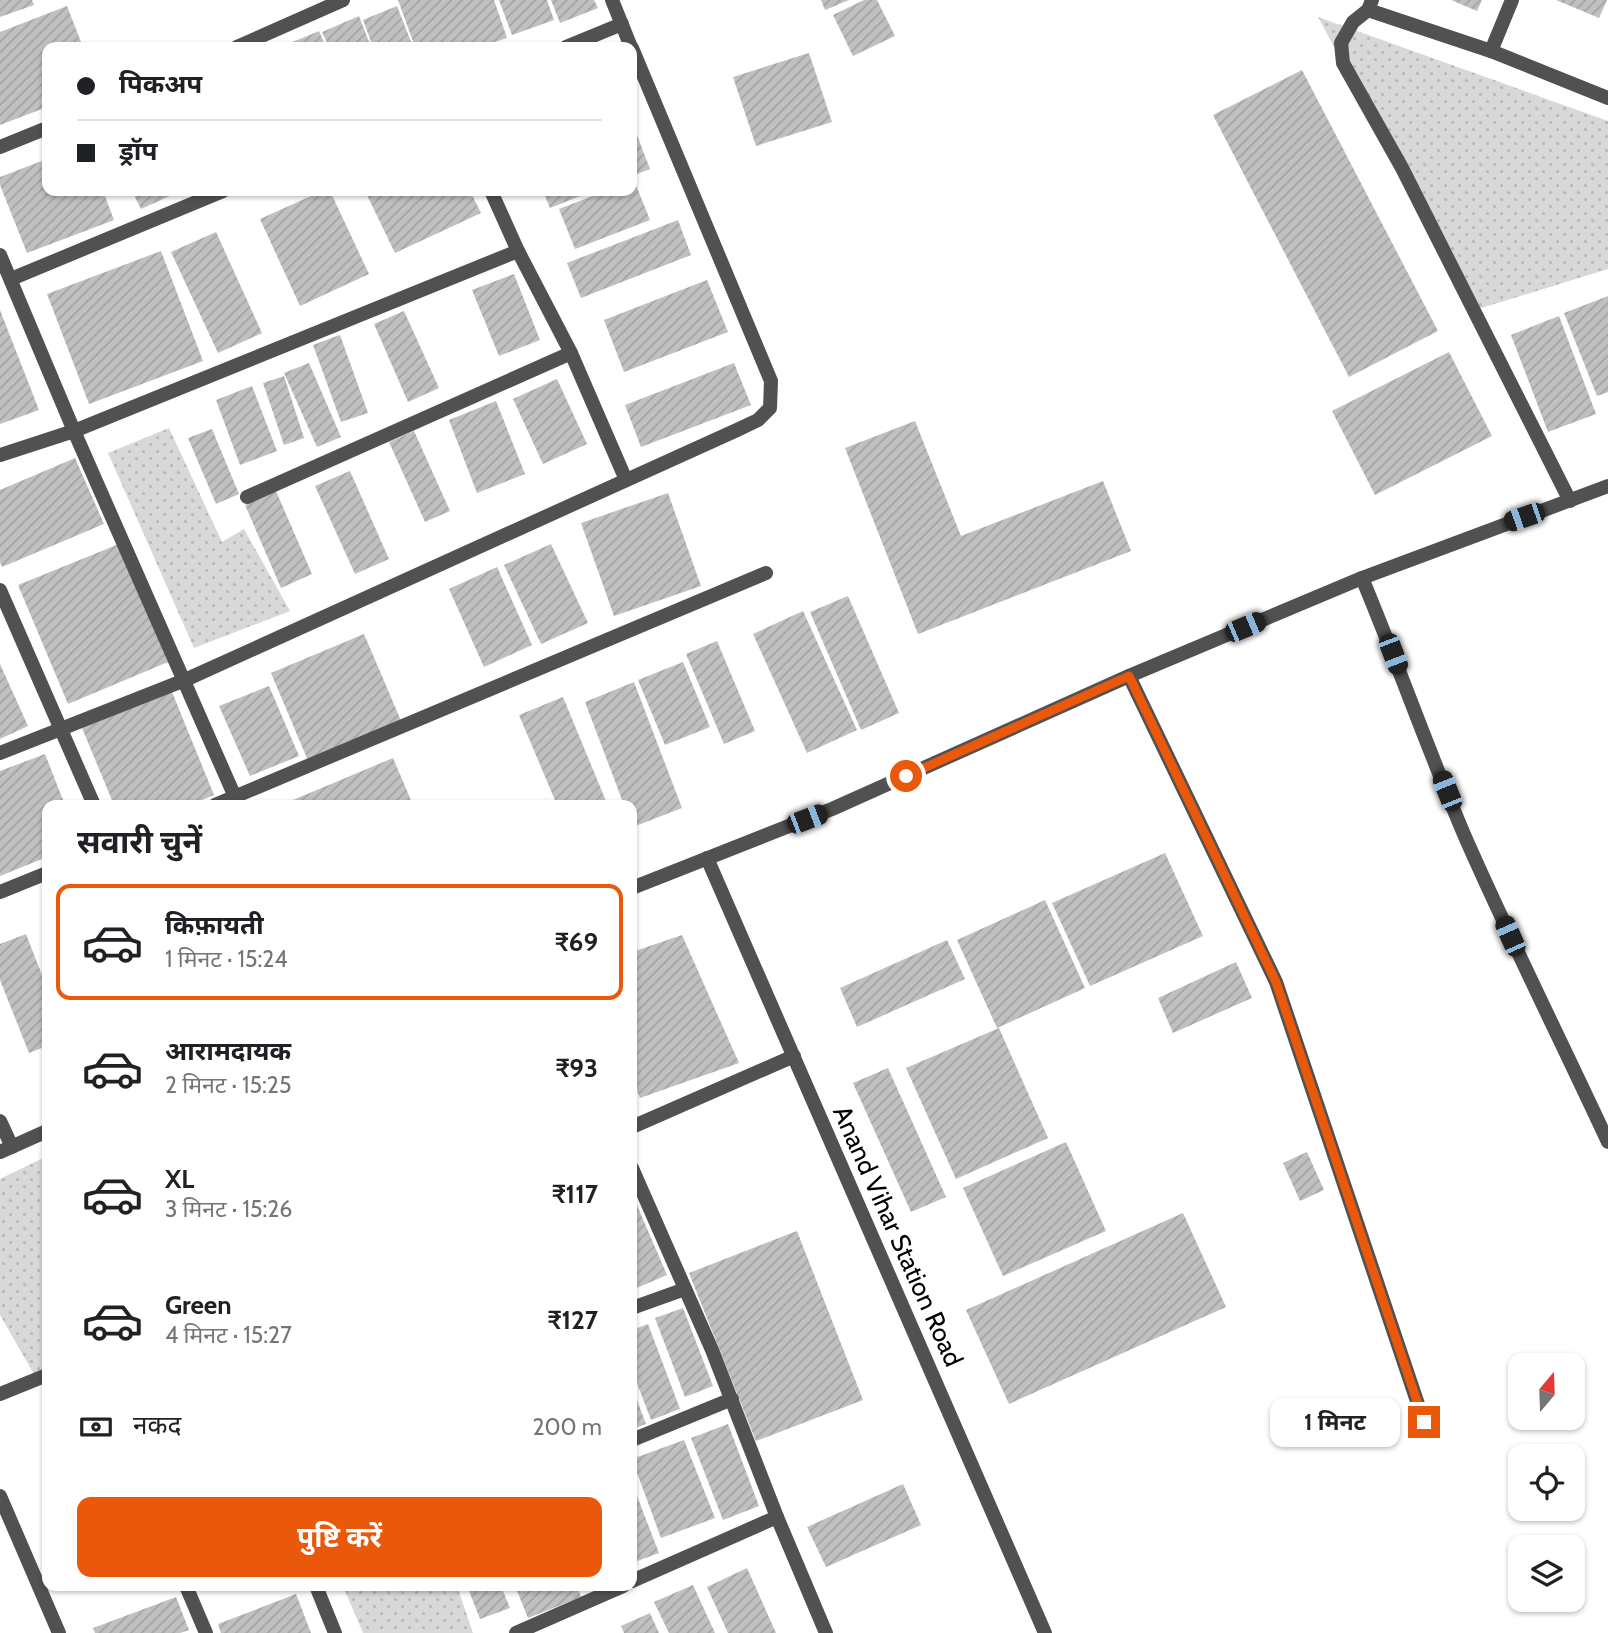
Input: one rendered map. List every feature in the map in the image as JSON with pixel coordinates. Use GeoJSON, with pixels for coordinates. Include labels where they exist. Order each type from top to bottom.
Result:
{"type":"FeatureCollection","features":[{"type":"Feature","properties":{"kind":"street"},"geometry":{"type":"LineString","coordinates":[[248,42],[343,0]]}},
{"type":"Feature","properties":{"kind":"street"},"geometry":{"type":"LineString","coordinates":[[611,0],[630,42]]}},
{"type":"Feature","properties":{"kind":"street"},"geometry":{"type":"LineString","coordinates":[[1491,51],[1512,0]]}},
{"type":"Feature","properties":{"kind":"street"},"geometry":{"type":"LineString","coordinates":[[1570,501],[1402,168],[1343,63],[1341,43],[1353,22],[1370,5],[1608,98]]}},
{"type":"Feature","properties":{"kind":"street"},"geometry":{"type":"LineString","coordinates":[[578,42],[622,24]]}},
{"type":"Feature","properties":{"kind":"street"},"geometry":{"type":"LineString","coordinates":[[0,753],[185,680],[758,420],[770,408],[771,381],[637,60]]}},
{"type":"Feature","properties":{"kind":"street"},"geometry":{"type":"LineString","coordinates":[[0,147],[42,130]]}},
{"type":"Feature","properties":{"kind":"street"},"geometry":{"type":"LineString","coordinates":[[11,279],[211,196]]}},
{"type":"Feature","properties":{"kind":"street"},"geometry":{"type":"LineString","coordinates":[[494,196],[571,353],[626,480]]}},
{"type":"Feature","properties":{"kind":"street"},"geometry":{"type":"LineString","coordinates":[[0,455],[74,431],[519,251]]}},
{"type":"Feature","properties":{"kind":"street"},"geometry":{"type":"LineString","coordinates":[[0,255],[74,431],[235,797]]}},
{"type":"Feature","properties":{"kind":"street"},"geometry":{"type":"LineString","coordinates":[[247,497],[571,353]]}},
{"type":"Feature","properties":{"kind":"street"},"geometry":{"type":"LineString","coordinates":[[637,886],[832,809],[1129,676],[1362,578],[1608,486]]}},
{"type":"Feature","properties":{"kind":"street"},"geometry":{"type":"LineString","coordinates":[[228,800],[766,573]]}},
{"type":"Feature","properties":{"kind":"street"},"geometry":{"type":"LineString","coordinates":[[1362,578],[1465,837],[1608,1142]]}},
{"type":"Feature","properties":{"kind":"street"},"geometry":{"type":"LineString","coordinates":[[0,590],[92,800]]}},
{"type":"Feature","properties":{"kind":"street"},"geometry":{"type":"LineString","coordinates":[[1129,676],[1276,982],[1424,1422]]}},
{"type":"Feature","properties":{"kind":"street","name":"Anand Vihar Station Road"},"geometry":{"type":"LineString","coordinates":[[707,858],[1045,1633]]}},
{"type":"Feature","properties":{"kind":"street"},"geometry":{"type":"LineString","coordinates":[[0,892],[42,875]]}},
{"type":"Feature","properties":{"kind":"street"},"geometry":{"type":"LineString","coordinates":[[637,1125],[793,1056]]}},
{"type":"Feature","properties":{"kind":"street"},"geometry":{"type":"LineString","coordinates":[[0,1121],[6,1149],[42,1133]]}},
{"type":"Feature","properties":{"kind":"street"},"geometry":{"type":"LineString","coordinates":[[637,1179],[732,1399],[776,1517],[826,1633]]}},
{"type":"Feature","properties":{"kind":"street"},"geometry":{"type":"LineString","coordinates":[[637,1306],[685,1289]]}},
{"type":"Feature","properties":{"kind":"street"},"geometry":{"type":"LineString","coordinates":[[0,1394],[42,1377]]}},
{"type":"Feature","properties":{"kind":"street"},"geometry":{"type":"LineString","coordinates":[[637,1438],[732,1399]]}},
{"type":"Feature","properties":{"kind":"street"},"geometry":{"type":"LineString","coordinates":[[0,1496],[59,1633]]}},
{"type":"Feature","properties":{"kind":"street"},"geometry":{"type":"LineString","coordinates":[[637,1579],[776,1517]]}},
{"type":"Feature","properties":{"kind":"street"},"geometry":{"type":"LineString","coordinates":[[188,1591],[206,1633]]}},
{"type":"Feature","properties":{"kind":"street"},"geometry":{"type":"LineString","coordinates":[[318,1591],[335,1633]]}},
{"type":"Feature","properties":{"kind":"street"},"geometry":{"type":"LineString","coordinates":[[516,1633],[612,1591]]}},
{"type":"Feature","properties":{"kind":"shaded area"},"geometry":{"type":"Polygon","coordinates":[[[1318,17],[1608,121],[1608,269],[1475,310],[1318,17]]]}},
{"type":"Feature","properties":{"kind":"shaded area"},"geometry":{"type":"Polygon","coordinates":[[[169,428],[222,542],[244,529],[290,611],[194,648],[108,453],[169,428]]]}},
{"type":"Feature","properties":{"kind":"shaded area"},"geometry":{"type":"Polygon","coordinates":[[[42,1158],[42,1373],[35,1376],[0,1315],[0,1179],[42,1158]]]}},
{"type":"Feature","properties":{"kind":"shaded area"},"geometry":{"type":"Polygon","coordinates":[[[345,1591],[459,1591],[473,1633],[363,1633],[345,1591]]]}},
{"type":"Feature","properties":{"kind":"building"},"geometry":{"type":"Polygon","coordinates":[[[0,0],[32,0],[34,5],[0,17],[0,0]]]}},
{"type":"Feature","properties":{"kind":"building"},"geometry":{"type":"Polygon","coordinates":[[[398,0],[494,0],[507,38],[495,42],[413,42],[398,0]]]}},
{"type":"Feature","properties":{"kind":"building"},"geometry":{"type":"Polygon","coordinates":[[[499,0],[547,0],[554,20],[512,35],[499,0]]]}},
{"type":"Feature","properties":{"kind":"building"},"geometry":{"type":"Polygon","coordinates":[[[551,0],[594,0],[598,8],[560,23],[551,0]]]}},
{"type":"Feature","properties":{"kind":"building"},"geometry":{"type":"Polygon","coordinates":[[[821,0],[849,0],[825,10],[821,0]]]}},
{"type":"Feature","properties":{"kind":"building"},"geometry":{"type":"Polygon","coordinates":[[[864,0],[877,0],[895,36],[853,56],[833,15],[864,0]]]}},
{"type":"Feature","properties":{"kind":"building"},"geometry":{"type":"Polygon","coordinates":[[[1451,0],[1482,0],[1477,11],[1451,0]]]}},
{"type":"Feature","properties":{"kind":"building"},"geometry":{"type":"Polygon","coordinates":[[[1556,0],[1607,0],[1599,18],[1556,0]]]}},
{"type":"Feature","properties":{"kind":"building"},"geometry":{"type":"Polygon","coordinates":[[[67,6],[81,42],[42,42],[42,109],[0,125],[0,32],[67,6]]]}},
{"type":"Feature","properties":{"kind":"building"},"geometry":{"type":"Polygon","coordinates":[[[397,6],[411,42],[371,42],[363,20],[397,6]]]}},
{"type":"Feature","properties":{"kind":"building"},"geometry":{"type":"Polygon","coordinates":[[[359,16],[369,42],[327,42],[322,32],[359,16]]]}},
{"type":"Feature","properties":{"kind":"building"},"geometry":{"type":"Polygon","coordinates":[[[319,31],[324,42],[293,42],[319,31]]]}},
{"type":"Feature","properties":{"kind":"building"},"geometry":{"type":"Polygon","coordinates":[[[809,53],[832,122],[756,146],[733,77],[809,53]]]}},
{"type":"Feature","properties":{"kind":"building"},"geometry":{"type":"Polygon","coordinates":[[[1302,70],[1438,331],[1349,377],[1213,115],[1302,70]]]}},
{"type":"Feature","properties":{"kind":"building"},"geometry":{"type":"Polygon","coordinates":[[[637,135],[650,169],[637,174],[637,135]]]}},
{"type":"Feature","properties":{"kind":"building"},"geometry":{"type":"Polygon","coordinates":[[[42,161],[42,196],[105,196],[114,220],[27,253],[0,185],[0,177],[42,161]]]}},
{"type":"Feature","properties":{"kind":"building"},"geometry":{"type":"Polygon","coordinates":[[[637,188],[650,220],[575,249],[559,209],[593,196],[637,196],[637,188]]]}},
{"type":"Feature","properties":{"kind":"building"},"geometry":{"type":"Polygon","coordinates":[[[134,196],[170,196],[141,209],[134,196]]]}},
{"type":"Feature","properties":{"kind":"building"},"geometry":{"type":"Polygon","coordinates":[[[311,196],[332,196],[369,274],[300,306],[260,219],[311,196]]]}},
{"type":"Feature","properties":{"kind":"building"},"geometry":{"type":"Polygon","coordinates":[[[367,196],[472,196],[481,213],[395,253],[367,196]]]}},
{"type":"Feature","properties":{"kind":"building"},"geometry":{"type":"Polygon","coordinates":[[[545,196],[580,196],[550,208],[545,196]]]}},
{"type":"Feature","properties":{"kind":"building"},"geometry":{"type":"Polygon","coordinates":[[[678,220],[691,255],[581,298],[567,263],[678,220]]]}},
{"type":"Feature","properties":{"kind":"building"},"geometry":{"type":"Polygon","coordinates":[[[216,232],[262,333],[218,353],[171,252],[216,232]]]}},
{"type":"Feature","properties":{"kind":"building"},"geometry":{"type":"Polygon","coordinates":[[[161,251],[203,361],[89,404],[47,294],[161,251]]]}},
{"type":"Feature","properties":{"kind":"building"},"geometry":{"type":"Polygon","coordinates":[[[514,274],[540,340],[499,356],[472,290],[514,274]]]}},
{"type":"Feature","properties":{"kind":"building"},"geometry":{"type":"Polygon","coordinates":[[[707,280],[728,332],[624,372],[604,320],[707,280]]]}},
{"type":"Feature","properties":{"kind":"building"},"geometry":{"type":"Polygon","coordinates":[[[1608,296],[1608,392],[1597,396],[1564,313],[1608,296]]]}},
{"type":"Feature","properties":{"kind":"building"},"geometry":{"type":"Polygon","coordinates":[[[0,310],[39,410],[0,424],[0,310]]]}},
{"type":"Feature","properties":{"kind":"building"},"geometry":{"type":"Polygon","coordinates":[[[404,311],[439,388],[408,402],[374,324],[404,311]]]}},
{"type":"Feature","properties":{"kind":"building"},"geometry":{"type":"Polygon","coordinates":[[[1559,316],[1596,414],[1548,432],[1511,335],[1559,316]]]}},
{"type":"Feature","properties":{"kind":"building"},"geometry":{"type":"Polygon","coordinates":[[[340,335],[368,413],[341,422],[313,345],[340,335]]]}},
{"type":"Feature","properties":{"kind":"building"},"geometry":{"type":"Polygon","coordinates":[[[1449,352],[1492,436],[1375,495],[1332,411],[1449,352]]]}},
{"type":"Feature","properties":{"kind":"building"},"geometry":{"type":"Polygon","coordinates":[[[309,363],[341,437],[317,447],[284,373],[309,363]]]}},
{"type":"Feature","properties":{"kind":"building"},"geometry":{"type":"Polygon","coordinates":[[[734,363],[751,405],[641,447],[625,405],[734,363]]]}},
{"type":"Feature","properties":{"kind":"building"},"geometry":{"type":"Polygon","coordinates":[[[284,376],[304,438],[284,445],[263,383],[284,376]]]}},
{"type":"Feature","properties":{"kind":"building"},"geometry":{"type":"Polygon","coordinates":[[[557,379],[587,444],[543,464],[513,399],[557,379]]]}},
{"type":"Feature","properties":{"kind":"building"},"geometry":{"type":"Polygon","coordinates":[[[252,386],[277,451],[240,465],[216,400],[252,386]]]}},
{"type":"Feature","properties":{"kind":"building"},"geometry":{"type":"Polygon","coordinates":[[[496,401],[525,474],[477,493],[449,420],[496,401]]]}},
{"type":"Feature","properties":{"kind":"building"},"geometry":{"type":"Polygon","coordinates":[[[915,421],[961,536],[1103,481],[1131,551],[918,634],[845,448],[915,421]]]}},
{"type":"Feature","properties":{"kind":"building"},"geometry":{"type":"Polygon","coordinates":[[[212,429],[239,494],[216,504],[188,438],[212,429]]]}},
{"type":"Feature","properties":{"kind":"building"},"geometry":{"type":"Polygon","coordinates":[[[414,431],[450,511],[425,522],[389,442],[414,431]]]}},
{"type":"Feature","properties":{"kind":"building"},"geometry":{"type":"Polygon","coordinates":[[[75,458],[104,524],[2,567],[0,490],[75,458]]]}},
{"type":"Feature","properties":{"kind":"building"},"geometry":{"type":"Polygon","coordinates":[[[350,471],[389,559],[355,574],[315,486],[350,471]]]}},
{"type":"Feature","properties":{"kind":"building"},"geometry":{"type":"Polygon","coordinates":[[[276,491],[312,574],[281,588],[245,505],[276,491]]]}},
{"type":"Feature","properties":{"kind":"building"},"geometry":{"type":"Polygon","coordinates":[[[668,493],[701,586],[614,616],[581,523],[668,493]]]}},
{"type":"Feature","properties":{"kind":"building"},"geometry":{"type":"Polygon","coordinates":[[[119,544],[168,662],[68,704],[18,585],[119,544]]]}},
{"type":"Feature","properties":{"kind":"building"},"geometry":{"type":"Polygon","coordinates":[[[551,544],[588,623],[541,644],[504,565],[551,544]]]}},
{"type":"Feature","properties":{"kind":"building"},"geometry":{"type":"Polygon","coordinates":[[[497,567],[532,645],[484,667],[449,589],[497,567]]]}},
{"type":"Feature","properties":{"kind":"building"},"geometry":{"type":"Polygon","coordinates":[[[848,596],[899,713],[861,730],[810,612],[848,596]]]}},
{"type":"Feature","properties":{"kind":"building"},"geometry":{"type":"Polygon","coordinates":[[[803,611],[857,730],[807,753],[753,634],[803,611]]]}},
{"type":"Feature","properties":{"kind":"building"},"geometry":{"type":"Polygon","coordinates":[[[364,634],[402,723],[309,763],[271,673],[364,634]]]}},
{"type":"Feature","properties":{"kind":"building"},"geometry":{"type":"Polygon","coordinates":[[[717,641],[755,731],[724,744],[686,654],[717,641]]]}},
{"type":"Feature","properties":{"kind":"building"},"geometry":{"type":"Polygon","coordinates":[[[683,662],[710,727],[665,745],[638,680],[683,662]]]}},
{"type":"Feature","properties":{"kind":"building"},"geometry":{"type":"Polygon","coordinates":[[[0,664],[28,726],[0,739],[0,664]]]}},
{"type":"Feature","properties":{"kind":"building"},"geometry":{"type":"Polygon","coordinates":[[[634,682],[682,808],[637,825],[637,800],[622,800],[585,702],[634,682]]]}},
{"type":"Feature","properties":{"kind":"building"},"geometry":{"type":"Polygon","coordinates":[[[269,686],[299,756],[250,776],[219,706],[269,686]]]}},
{"type":"Feature","properties":{"kind":"building"},"geometry":{"type":"Polygon","coordinates":[[[172,692],[214,795],[202,800],[112,800],[82,728],[172,692]]]}},
{"type":"Feature","properties":{"kind":"building"},"geometry":{"type":"Polygon","coordinates":[[[563,697],[606,800],[555,800],[519,715],[563,697]]]}},
{"type":"Feature","properties":{"kind":"building"},"geometry":{"type":"Polygon","coordinates":[[[45,754],[63,800],[42,800],[42,859],[0,876],[0,771],[45,754]]]}},
{"type":"Feature","properties":{"kind":"building"},"geometry":{"type":"Polygon","coordinates":[[[393,758],[411,800],[293,800],[393,758]]]}},
{"type":"Feature","properties":{"kind":"building"},"geometry":{"type":"Polygon","coordinates":[[[1165,853],[1203,936],[1090,986],[1052,903],[1165,853]]]}},
{"type":"Feature","properties":{"kind":"building"},"geometry":{"type":"Polygon","coordinates":[[[1045,900],[1085,988],[997,1028],[957,940],[1045,900]]]}},
{"type":"Feature","properties":{"kind":"building"},"geometry":{"type":"Polygon","coordinates":[[[26,934],[42,975],[42,1048],[29,1053],[0,980],[0,944],[26,934]]]}},
{"type":"Feature","properties":{"kind":"building"},"geometry":{"type":"Polygon","coordinates":[[[682,935],[739,1063],[640,1098],[637,1091],[637,950],[682,935]]]}},
{"type":"Feature","properties":{"kind":"building"},"geometry":{"type":"Polygon","coordinates":[[[947,940],[965,979],[857,1027],[840,988],[947,940]]]}},
{"type":"Feature","properties":{"kind":"building"},"geometry":{"type":"Polygon","coordinates":[[[1236,962],[1252,998],[1173,1033],[1158,998],[1236,962]]]}},
{"type":"Feature","properties":{"kind":"building"},"geometry":{"type":"Polygon","coordinates":[[[999,1028],[1048,1138],[956,1179],[906,1068],[999,1028]]]}},
{"type":"Feature","properties":{"kind":"building"},"geometry":{"type":"Polygon","coordinates":[[[888,1068],[946,1197],[911,1212],[853,1083],[888,1068]]]}},
{"type":"Feature","properties":{"kind":"building"},"geometry":{"type":"Polygon","coordinates":[[[1066,1142],[1106,1231],[1003,1276],[963,1188],[1066,1142]]]}},
{"type":"Feature","properties":{"kind":"building"},"geometry":{"type":"Polygon","coordinates":[[[1307,1152],[1324,1190],[1300,1201],[1283,1163],[1307,1152]]]}},
{"type":"Feature","properties":{"kind":"building"},"geometry":{"type":"Polygon","coordinates":[[[637,1205],[667,1275],[637,1288],[637,1205]]]}},
{"type":"Feature","properties":{"kind":"building"},"geometry":{"type":"Polygon","coordinates":[[[1183,1213],[1226,1307],[1009,1404],[966,1310],[1183,1213]]]}},
{"type":"Feature","properties":{"kind":"building"},"geometry":{"type":"Polygon","coordinates":[[[797,1231],[863,1400],[756,1441],[689,1273],[797,1231]]]}},
{"type":"Feature","properties":{"kind":"building"},"geometry":{"type":"Polygon","coordinates":[[[683,1308],[713,1386],[685,1397],[655,1318],[683,1308]]]}},
{"type":"Feature","properties":{"kind":"building"},"geometry":{"type":"Polygon","coordinates":[[[648,1324],[680,1409],[651,1420],[637,1383],[637,1328],[648,1324]]]}},
{"type":"Feature","properties":{"kind":"building"},"geometry":{"type":"Polygon","coordinates":[[[637,1400],[646,1424],[637,1427],[637,1400]]]}},
{"type":"Feature","properties":{"kind":"building"},"geometry":{"type":"Polygon","coordinates":[[[728,1424],[759,1506],[723,1520],[691,1438],[728,1424]]]}},
{"type":"Feature","properties":{"kind":"building"},"geometry":{"type":"Polygon","coordinates":[[[684,1440],[715,1518],[661,1538],[637,1473],[637,1457],[684,1440]]]}},
{"type":"Feature","properties":{"kind":"building"},"geometry":{"type":"Polygon","coordinates":[[[903,1484],[921,1525],[826,1567],[807,1527],[903,1484]]]}},
{"type":"Feature","properties":{"kind":"building"},"geometry":{"type":"Polygon","coordinates":[[[637,1496],[659,1553],[637,1561],[637,1496]]]}},
{"type":"Feature","properties":{"kind":"building"},"geometry":{"type":"Polygon","coordinates":[[[747,1568],[776,1633],[728,1633],[707,1587],[747,1568]]]}},
{"type":"Feature","properties":{"kind":"building"},"geometry":{"type":"Polygon","coordinates":[[[693,1585],[715,1633],[669,1633],[654,1602],[693,1585]]]}},
{"type":"Feature","properties":{"kind":"building"},"geometry":{"type":"Polygon","coordinates":[[[469,1591],[503,1591],[510,1608],[480,1619],[469,1591]]]}},
{"type":"Feature","properties":{"kind":"building"},"geometry":{"type":"Polygon","coordinates":[[[517,1591],[579,1591],[581,1597],[528,1618],[517,1591]]]}},
{"type":"Feature","properties":{"kind":"building"},"geometry":{"type":"Polygon","coordinates":[[[296,1594],[311,1633],[221,1633],[218,1624],[296,1594]]]}},
{"type":"Feature","properties":{"kind":"building"},"geometry":{"type":"Polygon","coordinates":[[[176,1597],[189,1630],[180,1633],[95,1633],[93,1628],[176,1597]]]}},
{"type":"Feature","properties":{"kind":"building"},"geometry":{"type":"Polygon","coordinates":[[[650,1613],[659,1633],[624,1633],[621,1626],[650,1613]]]}},
{"type":"Feature","properties":{"kind":"route"},"geometry":{"type":"LineString","coordinates":[[906,776],[1129,676],[1276,982],[1424,1422]]}}]}
